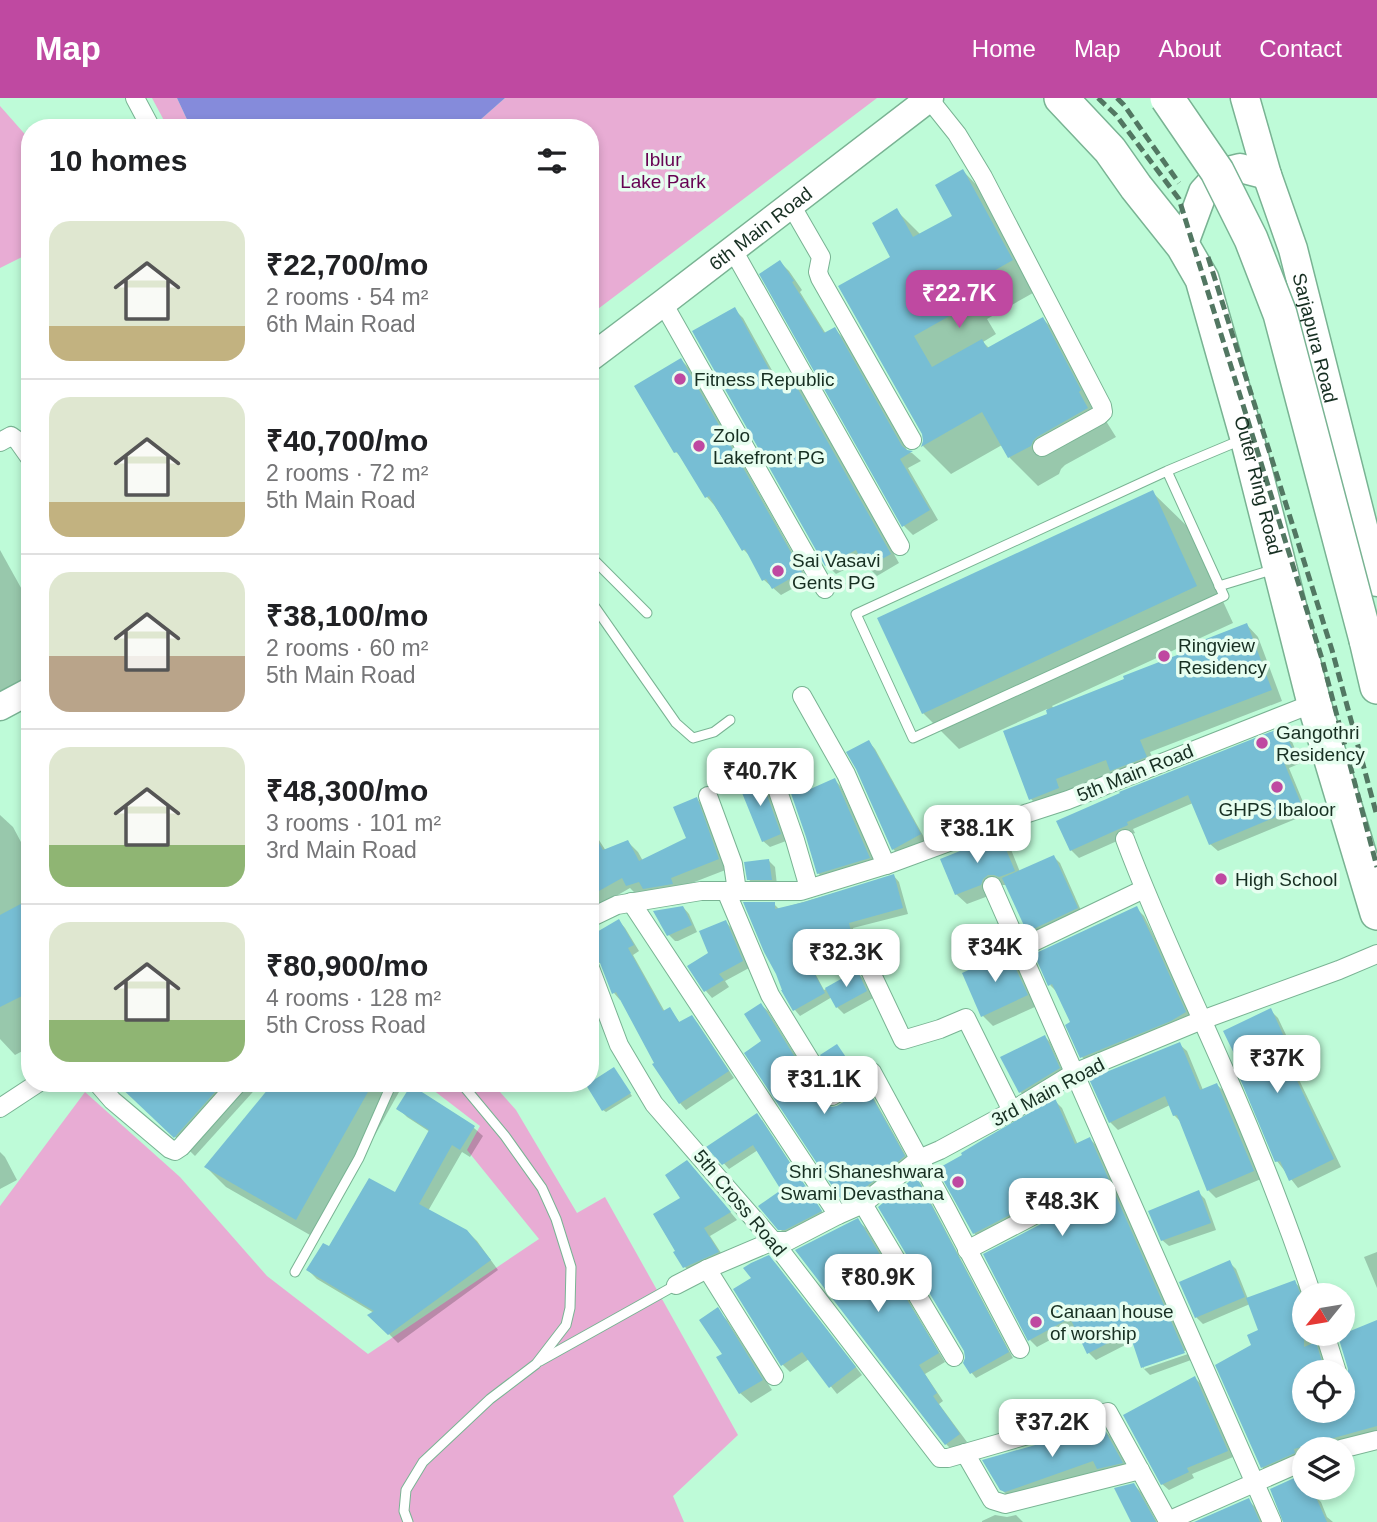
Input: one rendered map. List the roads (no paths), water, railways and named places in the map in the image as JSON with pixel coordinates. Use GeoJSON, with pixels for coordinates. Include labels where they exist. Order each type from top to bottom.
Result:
{"type":"FeatureCollection","features":[{"type":"Feature","properties":{"kind":"highway","name":"Outer Ring Road"},"geometry":{"type":"LineString","coordinates":[[1061,98],[1110,150],[1183,246],[1202,279],[1247,438],[1314,703],[1377,913]]}},
{"type":"Feature","properties":{"kind":"highway"},"geometry":{"type":"LineString","coordinates":[[1166,98],[1217,171],[1251,239],[1280,314],[1377,687]]}},
{"type":"Feature","properties":{"kind":"main road"},"geometry":{"type":"LineString","coordinates":[[1166,98],[1196,161],[1203,192]]}},
{"type":"Feature","properties":{"kind":"main road","name":"Sarjapura Road"},"geometry":{"type":"LineString","coordinates":[[1245,98],[1267,175],[1293,249],[1377,582]]}},
{"type":"Feature","properties":{"kind":"main road"},"geometry":{"type":"LineString","coordinates":[[1183,246],[1203,192],[1213,181],[1228,171],[1240,168],[1267,175]]}},
{"type":"Feature","properties":{"kind":"street"},"geometry":{"type":"LineString","coordinates":[[135,98],[146,119]]}},
{"type":"Feature","properties":{"kind":"street"},"geometry":{"type":"LineString","coordinates":[[930,99],[983,177],[1102,406],[1103,412],[1100,415],[1042,447]]}},
{"type":"Feature","properties":{"kind":"street","name":"6th Main Road"},"geometry":{"type":"LineString","coordinates":[[599,351],[930,99]]}},
{"type":"Feature","properties":{"kind":"street"},"geometry":{"type":"LineString","coordinates":[[791,205],[821,257],[818,272],[820,278],[912,440]]}},
{"type":"Feature","properties":{"kind":"street"},"geometry":{"type":"LineString","coordinates":[[733,250],[900,546]]}},
{"type":"Feature","properties":{"kind":"street"},"geometry":{"type":"LineString","coordinates":[[663,303],[825,589]]}},
{"type":"Feature","properties":{"kind":"street"},"geometry":{"type":"LineString","coordinates":[[0,442],[11,436],[21,445]]}},
{"type":"Feature","properties":{"kind":"street"},"geometry":{"type":"LineString","coordinates":[[0,707],[21,696]]}},
{"type":"Feature","properties":{"kind":"street"},"geometry":{"type":"LineString","coordinates":[[802,696],[846,774],[886,865]]}},
{"type":"Feature","properties":{"kind":"street","name":"5th Main Road"},"geometry":{"type":"LineString","coordinates":[[599,914],[617,905],[701,891],[801,891],[886,865],[1068,800],[1314,703]]}},
{"type":"Feature","properties":{"kind":"street"},"geometry":{"type":"LineString","coordinates":[[773,777],[796,840],[808,888]]}},
{"type":"Feature","properties":{"kind":"street"},"geometry":{"type":"LineString","coordinates":[[708,796],[733,864],[732,891],[770,995],[832,1096],[872,1072],[1020,1349]]}},
{"type":"Feature","properties":{"kind":"street"},"geometry":{"type":"LineString","coordinates":[[1125,839],[1144,889],[1234,1091],[1308,1283]]}},
{"type":"Feature","properties":{"kind":"street"},"geometry":{"type":"LineString","coordinates":[[992,887],[1272,1522]]}},
{"type":"Feature","properties":{"kind":"street"},"geometry":{"type":"LineString","coordinates":[[1020,949],[1144,889]]}},
{"type":"Feature","properties":{"kind":"street"},"geometry":{"type":"LineString","coordinates":[[631,902],[838,1215]]}},
{"type":"Feature","properties":{"kind":"street"},"geometry":{"type":"LineString","coordinates":[[858,945],[903,1040],[966,1018],[1012,1111]]}},
{"type":"Feature","properties":{"kind":"street","name":"3rd Main Road"},"geometry":{"type":"LineString","coordinates":[[676,1285],[773,1241],[788,1241],[863,1204],[919,1159],[1012,1111],[1074,1073],[1202,1020],[1377,954]]}},
{"type":"Feature","properties":{"kind":"street","name":"5th Cross Road"},"geometry":{"type":"LineString","coordinates":[[599,992],[619,1045],[654,1104],[773,1241],[940,1458],[965,1453]]}},
{"type":"Feature","properties":{"kind":"street"},"geometry":{"type":"LineString","coordinates":[[0,1108],[24,1092]]}},
{"type":"Feature","properties":{"kind":"street"},"geometry":{"type":"LineString","coordinates":[[105,1092],[170,1149],[175,1150],[181,1147],[231,1092]]}},
{"type":"Feature","properties":{"kind":"street"},"geometry":{"type":"LineString","coordinates":[[967,1250],[1065,1199]]}},
{"type":"Feature","properties":{"kind":"street"},"geometry":{"type":"LineString","coordinates":[[863,1204],[954,1357]]}},
{"type":"Feature","properties":{"kind":"street"},"geometry":{"type":"LineString","coordinates":[[707,1269],[774,1376]]}},
{"type":"Feature","properties":{"kind":"street"},"geometry":{"type":"LineString","coordinates":[[1140,1470],[1005,1504],[992,1500],[965,1453],[1108,1412],[1140,1470],[1168,1521],[1292,1466]]}},
{"type":"Feature","properties":{"kind":"street"},"geometry":{"type":"LineString","coordinates":[[1355,1446],[1377,1440]]}},
{"type":"Feature","properties":{"kind":"lane"},"geometry":{"type":"LineString","coordinates":[[1167,471],[1224,596],[913,738],[856,614],[1167,471],[1247,438]]}},
{"type":"Feature","properties":{"kind":"lane"},"geometry":{"type":"LineString","coordinates":[[599,565],[647,613]]}},
{"type":"Feature","properties":{"kind":"lane"},"geometry":{"type":"LineString","coordinates":[[1219,586],[1280,567]]}},
{"type":"Feature","properties":{"kind":"lane"},"geometry":{"type":"LineString","coordinates":[[599,613],[676,723],[693,738],[714,732],[730,720]]}},
{"type":"Feature","properties":{"kind":"lane"},"geometry":{"type":"LineString","coordinates":[[295,1272],[359,1158],[388,1092]]}},
{"type":"Feature","properties":{"kind":"lane"},"geometry":{"type":"LineString","coordinates":[[468,1092],[505,1136],[541,1188],[556,1219],[571,1267],[570,1308],[566,1325],[536,1364]]}},
{"type":"Feature","properties":{"kind":"lane"},"geometry":{"type":"LineString","coordinates":[[408,1522],[404,1511],[406,1490],[423,1462],[490,1399],[536,1364],[676,1285]]}},
{"type":"Feature","properties":{"kind":"water"},"geometry":{"type":"Polygon","coordinates":[[[177,98],[505,98],[481,119],[187,119],[177,98]]]}},
{"type":"Feature","properties":{"kind":"railway"},"geometry":{"type":"LineString","coordinates":[[1098,98],[1116,115],[1179,199],[1322,659],[1377,867]]}},
{"type":"Feature","properties":{"kind":"railway"},"geometry":{"type":"LineString","coordinates":[[1117,98],[1179,183]]}},
{"type":"Feature","properties":{"kind":"railway"},"geometry":{"type":"LineString","coordinates":[[1208,257],[1332,650],[1377,816]]}},
{"type":"Feature","properties":{"kind":"place","name":"Fitness Republic"},"geometry":{"type":"Point","coordinates":[680,379]}},
{"type":"Feature","properties":{"kind":"place","name":"Zolo Lakefront PG"},"geometry":{"type":"Point","coordinates":[699,446]}},
{"type":"Feature","properties":{"kind":"place","name":"Sai Vasavi Gents PG"},"geometry":{"type":"Point","coordinates":[778,571]}},
{"type":"Feature","properties":{"kind":"place","name":"Ringview Residency"},"geometry":{"type":"Point","coordinates":[1164,656]}},
{"type":"Feature","properties":{"kind":"place","name":"Gangothri Residency"},"geometry":{"type":"Point","coordinates":[1262,743]}},
{"type":"Feature","properties":{"kind":"place","name":"GHPS Ibaloor"},"geometry":{"type":"Point","coordinates":[1277,787]}},
{"type":"Feature","properties":{"kind":"place","name":"High School"},"geometry":{"type":"Point","coordinates":[1221,879]}},
{"type":"Feature","properties":{"kind":"place","name":"Shri Shaneshwara Swami Devasthana"},"geometry":{"type":"Point","coordinates":[958,1182]}},
{"type":"Feature","properties":{"kind":"place","name":"Canaan house of worship"},"geometry":{"type":"Point","coordinates":[1036,1322]}},
{"type":"Feature","properties":{"kind":"park label","name":"Iblur Lake Park"},"geometry":{"type":"Point","coordinates":[663,170]}}]}
